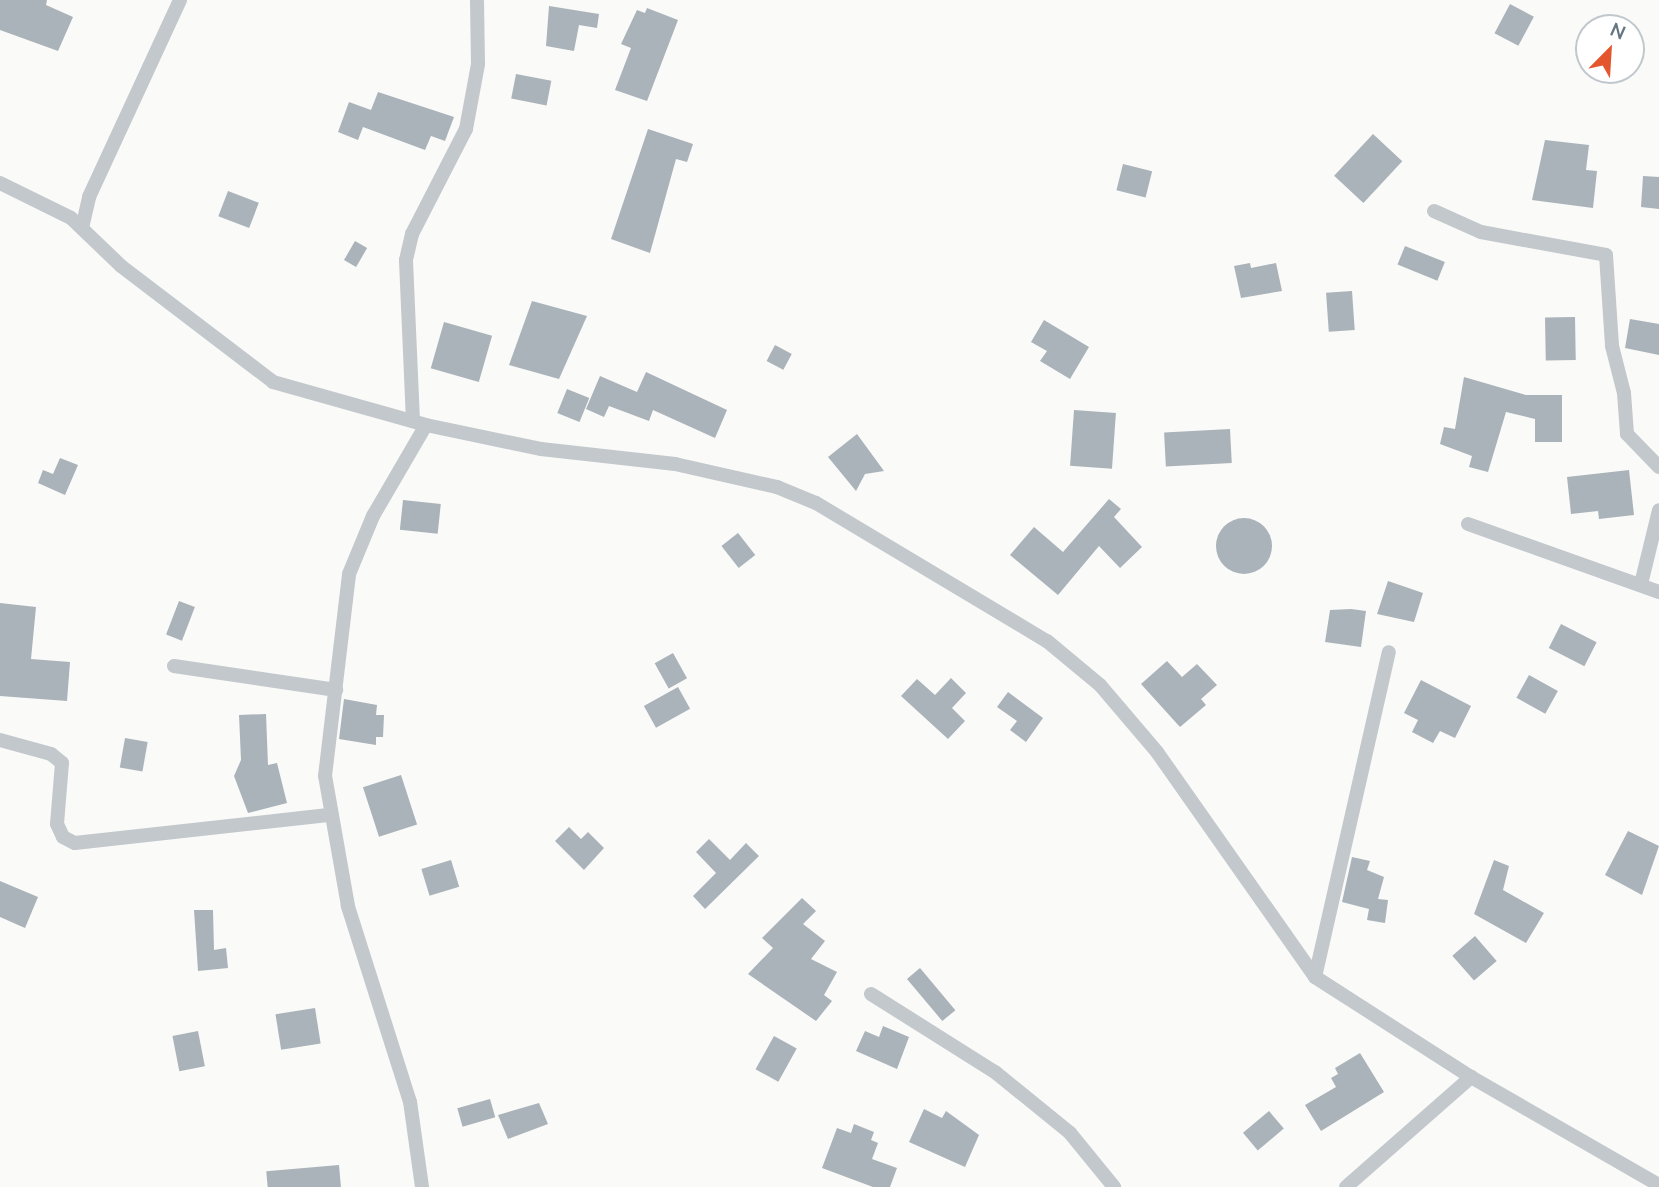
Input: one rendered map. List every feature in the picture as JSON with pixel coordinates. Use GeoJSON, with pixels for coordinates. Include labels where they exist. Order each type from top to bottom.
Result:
{"type":"FeatureCollection","features":[{"type":"Feature","properties":{"kind":"street"},"geometry":{"type":"LineString","coordinates":[[82,228],[89,198],[180,0]]}},
{"type":"Feature","properties":{"kind":"street"},"geometry":{"type":"LineString","coordinates":[[422,1187],[410,1102],[348,906],[325,776],[349,574],[373,516],[419,423],[406,260],[412,234],[466,129],[478,65],[477,0]]}},
{"type":"Feature","properties":{"kind":"street"},"geometry":{"type":"LineString","coordinates":[[0,183],[82,228],[121,266],[273,382],[419,423],[541,449],[732,474],[777,487],[816,503],[1047,642],[1100,685],[1157,752],[1315,977],[1471,1077],[1659,1185]]}},
{"type":"Feature","properties":{"kind":"street"},"geometry":{"type":"LineString","coordinates":[[1434,211],[1481,232],[1606,255],[1612,346],[1624,393],[1627,434],[1659,467]]}},
{"type":"Feature","properties":{"kind":"street"},"geometry":{"type":"LineString","coordinates":[[1641,584],[1659,510]]}},
{"type":"Feature","properties":{"kind":"street"},"geometry":{"type":"LineString","coordinates":[[1468,524],[1659,592]]}},
{"type":"Feature","properties":{"kind":"street"},"geometry":{"type":"LineString","coordinates":[[1315,977],[1389,652]]}},
{"type":"Feature","properties":{"kind":"street"},"geometry":{"type":"LineString","coordinates":[[174,666],[336,690]]}},
{"type":"Feature","properties":{"kind":"street"},"geometry":{"type":"LineString","coordinates":[[0,740],[51,754],[62,763],[57,824],[63,837],[75,843],[330,814]]}},
{"type":"Feature","properties":{"kind":"street"},"geometry":{"type":"LineString","coordinates":[[871,994],[995,1072],[1070,1133],[1114,1187]]}},
{"type":"Feature","properties":{"kind":"street"},"geometry":{"type":"LineString","coordinates":[[1346,1187],[1471,1077]]}},
{"type":"Feature","properties":{"kind":"building"},"geometry":{"type":"Polygon","coordinates":[[[0,0],[47,0],[46,5],[73,17],[58,51],[0,30],[0,0]]]}},
{"type":"Feature","properties":{"kind":"building"},"geometry":{"type":"Polygon","coordinates":[[[1510,4],[1534,17],[1518,46],[1495,33],[1510,4]]]}},
{"type":"Feature","properties":{"kind":"building"},"geometry":{"type":"Polygon","coordinates":[[[549,6],[599,14],[597,28],[579,25],[574,51],[546,46],[549,6]]]}},
{"type":"Feature","properties":{"kind":"building"},"geometry":{"type":"Polygon","coordinates":[[[647,8],[678,20],[647,101],[615,90],[631,48],[621,44],[637,10],[645,13],[647,8]]]}},
{"type":"Feature","properties":{"kind":"building"},"geometry":{"type":"Polygon","coordinates":[[[516,74],[551,81],[547,105],[511,99],[516,74]]]}},
{"type":"Feature","properties":{"kind":"building"},"geometry":{"type":"Polygon","coordinates":[[[378,92],[454,117],[445,141],[431,136],[425,150],[363,127],[358,140],[338,132],[349,102],[371,110],[378,92]]]}},
{"type":"Feature","properties":{"kind":"building"},"geometry":{"type":"Polygon","coordinates":[[[648,129],[693,144],[687,162],[676,159],[650,253],[611,239],[648,129]]]}},
{"type":"Feature","properties":{"kind":"building"},"geometry":{"type":"Polygon","coordinates":[[[1373,134],[1402,161],[1363,203],[1334,176],[1373,134]]]}},
{"type":"Feature","properties":{"kind":"building"},"geometry":{"type":"Polygon","coordinates":[[[1545,140],[1589,145],[1586,170],[1597,171],[1593,208],[1532,200],[1545,140]]]}},
{"type":"Feature","properties":{"kind":"building"},"geometry":{"type":"Polygon","coordinates":[[[1123,164],[1152,171],[1146,197],[1116,190],[1123,164]]]}},
{"type":"Feature","properties":{"kind":"building"},"geometry":{"type":"Polygon","coordinates":[[[1643,176],[1659,177],[1659,209],[1641,207],[1643,176]]]}},
{"type":"Feature","properties":{"kind":"building"},"geometry":{"type":"Polygon","coordinates":[[[228,191],[259,203],[249,228],[218,216],[228,191]]]}},
{"type":"Feature","properties":{"kind":"building"},"geometry":{"type":"Polygon","coordinates":[[[355,241],[367,248],[356,267],[344,260],[355,241]]]}},
{"type":"Feature","properties":{"kind":"building"},"geometry":{"type":"Polygon","coordinates":[[[1405,246],[1445,262],[1437,281],[1398,265],[1405,246]]]}},
{"type":"Feature","properties":{"kind":"building"},"geometry":{"type":"Polygon","coordinates":[[[1250,263],[1251,268],[1276,263],[1282,291],[1241,298],[1234,266],[1250,263]]]}},
{"type":"Feature","properties":{"kind":"building"},"geometry":{"type":"Polygon","coordinates":[[[1352,291],[1355,330],[1329,332],[1326,293],[1352,291]]]}},
{"type":"Feature","properties":{"kind":"building"},"geometry":{"type":"Polygon","coordinates":[[[532,301],[587,316],[559,379],[509,365],[532,301]]]}},
{"type":"Feature","properties":{"kind":"building"},"geometry":{"type":"Polygon","coordinates":[[[1575,317],[1576,360],[1546,361],[1545,318],[1575,317]]]}},
{"type":"Feature","properties":{"kind":"building"},"geometry":{"type":"Polygon","coordinates":[[[1630,319],[1659,324],[1659,355],[1625,348],[1630,319]]]}},
{"type":"Feature","properties":{"kind":"building"},"geometry":{"type":"Polygon","coordinates":[[[1044,320],[1089,347],[1070,379],[1040,361],[1047,351],[1031,342],[1044,320]]]}},
{"type":"Feature","properties":{"kind":"building"},"geometry":{"type":"Polygon","coordinates":[[[444,322],[492,336],[479,382],[431,368],[444,322]]]}},
{"type":"Feature","properties":{"kind":"building"},"geometry":{"type":"Polygon","coordinates":[[[775,345],[792,354],[783,370],[767,361],[775,345]]]}},
{"type":"Feature","properties":{"kind":"building"},"geometry":{"type":"Polygon","coordinates":[[[646,372],[727,410],[715,438],[653,410],[649,421],[609,406],[604,417],[586,409],[600,376],[637,392],[646,372]]]}},
{"type":"Feature","properties":{"kind":"building"},"geometry":{"type":"Polygon","coordinates":[[[1464,377],[1526,395],[1562,395],[1562,442],[1535,442],[1535,419],[1506,412],[1488,472],[1469,467],[1472,456],[1440,444],[1444,427],[1455,429],[1464,377]]]}},
{"type":"Feature","properties":{"kind":"building"},"geometry":{"type":"Polygon","coordinates":[[[567,389],[589,398],[580,422],[557,413],[567,389]]]}},
{"type":"Feature","properties":{"kind":"building"},"geometry":{"type":"Polygon","coordinates":[[[1074,410],[1116,413],[1112,469],[1070,466],[1074,410]]]}},
{"type":"Feature","properties":{"kind":"building"},"geometry":{"type":"Polygon","coordinates":[[[1230,429],[1232,463],[1166,466],[1164,432],[1230,429]]]}},
{"type":"Feature","properties":{"kind":"building"},"geometry":{"type":"Polygon","coordinates":[[[857,434],[884,471],[865,474],[856,491],[828,457],[857,434]]]}},
{"type":"Feature","properties":{"kind":"building"},"geometry":{"type":"Polygon","coordinates":[[[60,458],[78,465],[65,495],[38,483],[43,470],[53,474],[60,458]]]}},
{"type":"Feature","properties":{"kind":"building"},"geometry":{"type":"Polygon","coordinates":[[[1629,470],[1634,515],[1599,519],[1598,511],[1571,514],[1567,477],[1629,470]]]}},
{"type":"Feature","properties":{"kind":"building"},"geometry":{"type":"Polygon","coordinates":[[[1109,499],[1121,509],[1114,517],[1142,547],[1120,568],[1099,546],[1058,595],[1010,555],[1034,527],[1063,552],[1109,499]]]}},
{"type":"Feature","properties":{"kind":"building"},"geometry":{"type":"Polygon","coordinates":[[[403,500],[441,504],[438,534],[400,530],[403,500]]]}},
{"type":"Feature","properties":{"kind":"building"},"geometry":{"type":"Polygon","coordinates":[[[1244,518],[1255,520],[1264,526],[1270,535],[1270,557],[1264,566],[1255,572],[1244,574],[1233,572],[1224,566],[1218,557],[1216,546],[1218,535],[1224,526],[1233,520],[1244,518]]]}},
{"type":"Feature","properties":{"kind":"building"},"geometry":{"type":"Polygon","coordinates":[[[738,533],[755,555],[739,568],[721,546],[738,533]]]}},
{"type":"Feature","properties":{"kind":"building"},"geometry":{"type":"Polygon","coordinates":[[[1388,581],[1423,593],[1414,622],[1377,614],[1388,581]]]}},
{"type":"Feature","properties":{"kind":"building"},"geometry":{"type":"Polygon","coordinates":[[[179,601],[195,607],[182,641],[166,635],[179,601]]]}},
{"type":"Feature","properties":{"kind":"building"},"geometry":{"type":"Polygon","coordinates":[[[0,603],[36,607],[31,659],[70,662],[67,701],[0,696],[0,603]]]}},
{"type":"Feature","properties":{"kind":"building"},"geometry":{"type":"Polygon","coordinates":[[[1330,610],[1366,611],[1361,647],[1325,642],[1330,610]]]}},
{"type":"Feature","properties":{"kind":"building"},"geometry":{"type":"Polygon","coordinates":[[[1561,624],[1597,642],[1584,666],[1549,648],[1561,624]]]}},
{"type":"Feature","properties":{"kind":"building"},"geometry":{"type":"Polygon","coordinates":[[[673,653],[687,678],[669,689],[655,663],[673,653]]]}},
{"type":"Feature","properties":{"kind":"building"},"geometry":{"type":"Polygon","coordinates":[[[1167,661],[1182,677],[1197,664],[1217,685],[1201,699],[1206,705],[1180,727],[1141,684],[1167,661]]]}},
{"type":"Feature","properties":{"kind":"building"},"geometry":{"type":"Polygon","coordinates":[[[1529,675],[1558,691],[1545,714],[1516,698],[1529,675]]]}},
{"type":"Feature","properties":{"kind":"building"},"geometry":{"type":"Polygon","coordinates":[[[951,678],[966,693],[952,708],[965,721],[948,739],[901,696],[917,679],[935,695],[951,678]]]}},
{"type":"Feature","properties":{"kind":"building"},"geometry":{"type":"Polygon","coordinates":[[[1421,680],[1471,706],[1455,738],[1440,731],[1433,743],[1412,732],[1418,720],[1404,713],[1421,680]]]}},
{"type":"Feature","properties":{"kind":"building"},"geometry":{"type":"Polygon","coordinates":[[[678,687],[690,709],[656,728],[644,706],[678,687]]]}},
{"type":"Feature","properties":{"kind":"building"},"geometry":{"type":"Polygon","coordinates":[[[1008,692],[1043,718],[1026,742],[1010,730],[1017,721],[997,707],[1008,692]]]}},
{"type":"Feature","properties":{"kind":"building"},"geometry":{"type":"Polygon","coordinates":[[[344,699],[377,705],[376,715],[384,715],[383,737],[376,737],[376,745],[339,739],[344,699]]]}},
{"type":"Feature","properties":{"kind":"building"},"geometry":{"type":"Polygon","coordinates":[[[266,714],[268,765],[277,763],[287,803],[248,813],[234,776],[241,760],[239,715],[266,714]]]}},
{"type":"Feature","properties":{"kind":"building"},"geometry":{"type":"Polygon","coordinates":[[[125,738],[148,742],[142,772],[120,768],[125,738]]]}},
{"type":"Feature","properties":{"kind":"building"},"geometry":{"type":"Polygon","coordinates":[[[401,775],[417,824],[379,837],[363,787],[401,775]]]}},
{"type":"Feature","properties":{"kind":"building"},"geometry":{"type":"Polygon","coordinates":[[[569,827],[581,839],[588,832],[604,848],[584,870],[555,841],[569,827]]]}},
{"type":"Feature","properties":{"kind":"building"},"geometry":{"type":"Polygon","coordinates":[[[1628,831],[1659,846],[1642,895],[1605,875],[1628,831]]]}},
{"type":"Feature","properties":{"kind":"building"},"geometry":{"type":"Polygon","coordinates":[[[709,839],[730,860],[746,843],[759,856],[705,909],[693,896],[716,873],[696,852],[709,839]]]}},
{"type":"Feature","properties":{"kind":"building"},"geometry":{"type":"Polygon","coordinates":[[[1352,857],[1370,861],[1367,870],[1384,877],[1378,899],[1388,900],[1385,923],[1367,920],[1369,909],[1342,902],[1352,857]]]}},
{"type":"Feature","properties":{"kind":"building"},"geometry":{"type":"Polygon","coordinates":[[[451,860],[459,887],[430,896],[421,869],[451,860]]]}},
{"type":"Feature","properties":{"kind":"building"},"geometry":{"type":"Polygon","coordinates":[[[1494,860],[1509,866],[1503,890],[1544,913],[1526,943],[1474,914],[1494,860]]]}},
{"type":"Feature","properties":{"kind":"building"},"geometry":{"type":"Polygon","coordinates":[[[0,881],[38,897],[25,928],[0,917],[0,881]]]}},
{"type":"Feature","properties":{"kind":"building"},"geometry":{"type":"Polygon","coordinates":[[[802,898],[816,911],[803,924],[825,941],[811,959],[837,972],[824,995],[832,1001],[816,1021],[748,974],[773,948],[762,938],[802,898]]]}},
{"type":"Feature","properties":{"kind":"building"},"geometry":{"type":"Polygon","coordinates":[[[194,910],[213,910],[214,950],[226,948],[228,968],[198,971],[194,910]]]}},
{"type":"Feature","properties":{"kind":"building"},"geometry":{"type":"Polygon","coordinates":[[[1475,936],[1497,961],[1474,981],[1452,956],[1475,936]]]}},
{"type":"Feature","properties":{"kind":"building"},"geometry":{"type":"Polygon","coordinates":[[[920,968],[955,1010],[942,1021],[907,979],[920,968]]]}},
{"type":"Feature","properties":{"kind":"building"},"geometry":{"type":"Polygon","coordinates":[[[315,1008],[321,1044],[281,1050],[275,1014],[315,1008]]]}},
{"type":"Feature","properties":{"kind":"building"},"geometry":{"type":"Polygon","coordinates":[[[883,1026],[909,1037],[897,1069],[856,1051],[865,1031],[879,1037],[883,1026]]]}},
{"type":"Feature","properties":{"kind":"building"},"geometry":{"type":"Polygon","coordinates":[[[198,1031],[205,1066],[179,1071],[172,1036],[198,1031]]]}},
{"type":"Feature","properties":{"kind":"building"},"geometry":{"type":"Polygon","coordinates":[[[774,1036],[797,1049],[778,1082],[756,1069],[774,1036]]]}},
{"type":"Feature","properties":{"kind":"building"},"geometry":{"type":"Polygon","coordinates":[[[1360,1053],[1384,1092],[1321,1131],[1305,1105],[1336,1087],[1331,1078],[1338,1074],[1335,1068],[1360,1053]]]}},
{"type":"Feature","properties":{"kind":"building"},"geometry":{"type":"Polygon","coordinates":[[[490,1099],[495,1117],[463,1127],[457,1108],[490,1099]]]}},
{"type":"Feature","properties":{"kind":"building"},"geometry":{"type":"Polygon","coordinates":[[[539,1103],[548,1124],[508,1139],[498,1115],[539,1103]]]}},
{"type":"Feature","properties":{"kind":"building"},"geometry":{"type":"Polygon","coordinates":[[[924,1109],[942,1118],[946,1111],[979,1135],[965,1167],[909,1142],[924,1109]]]}},
{"type":"Feature","properties":{"kind":"building"},"geometry":{"type":"Polygon","coordinates":[[[1269,1111],[1284,1129],[1258,1150],[1243,1133],[1269,1111]]]}},
{"type":"Feature","properties":{"kind":"building"},"geometry":{"type":"Polygon","coordinates":[[[854,1124],[874,1132],[871,1140],[878,1143],[872,1159],[897,1168],[890,1187],[873,1187],[822,1168],[837,1128],[851,1133],[854,1124]]]}},
{"type":"Feature","properties":{"kind":"building"},"geometry":{"type":"Polygon","coordinates":[[[339,1165],[341,1187],[268,1187],[266,1171],[339,1165]]]}}]}
